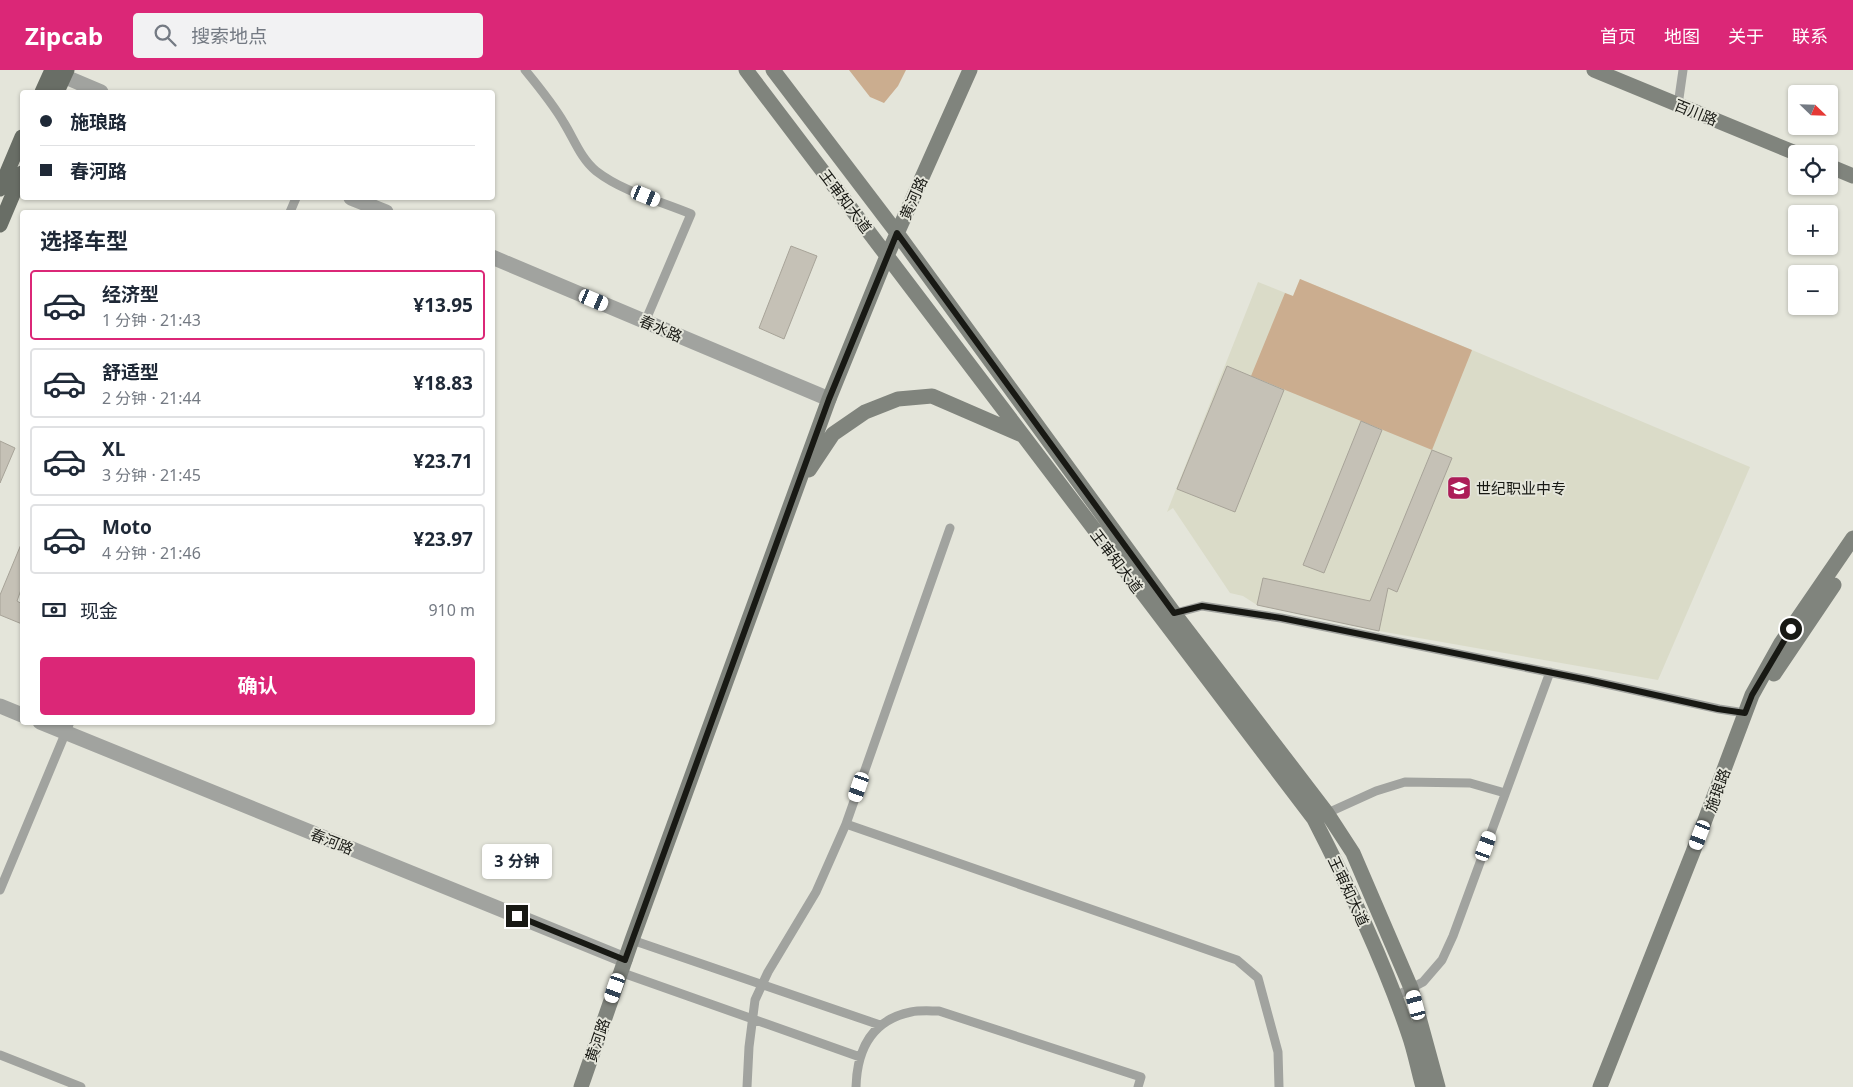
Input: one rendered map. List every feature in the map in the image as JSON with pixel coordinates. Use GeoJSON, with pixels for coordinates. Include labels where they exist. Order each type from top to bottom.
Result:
{"type":"FeatureCollection","features":[{"type":"Feature","properties":{"kind":"main road","name":"王审知大道"},"geometry":{"type":"LineString","coordinates":[[746,70],[1023,436],[1167,615],[1320,816],[1394,996],[1409,1036],[1423,1087]]}},
{"type":"Feature","properties":{"kind":"main road"},"geometry":{"type":"LineString","coordinates":[[773,70],[897,233],[1167,615]]}},
{"type":"Feature","properties":{"kind":"main road","name":"黄河路"},"geometry":{"type":"LineString","coordinates":[[581,1087],[622,966],[829,399],[887,256],[970,70]]}},
{"type":"Feature","properties":{"kind":"main road","name":"百川路"},"geometry":{"type":"LineString","coordinates":[[1594,70],[1614,74],[1678,105],[1788,150]]}},
{"type":"Feature","properties":{"kind":"main road"},"geometry":{"type":"LineString","coordinates":[[43,90],[56,72]]}},
{"type":"Feature","properties":{"kind":"main road"},"geometry":{"type":"LineString","coordinates":[[56,72],[57,90]]}},
{"type":"Feature","properties":{"kind":"main road"},"geometry":{"type":"LineString","coordinates":[[0,189],[20,142]]}},
{"type":"Feature","properties":{"kind":"main road"},"geometry":{"type":"LineString","coordinates":[[1838,170],[1853,176]]}},
{"type":"Feature","properties":{"kind":"main road"},"geometry":{"type":"LineString","coordinates":[[0,225],[20,178]]}},
{"type":"Feature","properties":{"kind":"main road"},"geometry":{"type":"LineString","coordinates":[[795,492],[833,434],[865,412],[898,399],[932,396],[1023,436]]}},
{"type":"Feature","properties":{"kind":"main road","name":"施琅路"},"geometry":{"type":"LineString","coordinates":[[1600,1087],[1693,852],[1752,695],[1781,643],[1853,538]]}},
{"type":"Feature","properties":{"kind":"main road","name":"施琅路"},"geometry":{"type":"LineString","coordinates":[[1606,1087],[1674,923],[1739,745],[1769,682],[1853,554]]}},
{"type":"Feature","properties":{"kind":"main road"},"geometry":{"type":"LineString","coordinates":[[1320,816],[1353,853],[1412,988],[1438,1087]]}},
{"type":"Feature","properties":{"kind":"main road"},"geometry":{"type":"LineString","coordinates":[[1409,1036],[1442,1087]]}},
{"type":"Feature","properties":{"kind":"street"},"geometry":{"type":"LineString","coordinates":[[56,72],[96,90]]}},
{"type":"Feature","properties":{"kind":"street"},"geometry":{"type":"LineString","coordinates":[[356,200],[381,210]]}},
{"type":"Feature","properties":{"kind":"street","name":"春水路"},"geometry":{"type":"LineString","coordinates":[[495,258],[829,399]]}},
{"type":"Feature","properties":{"kind":"street"},"geometry":{"type":"LineString","coordinates":[[0,706],[20,715]]}},
{"type":"Feature","properties":{"kind":"street","name":"春河路"},"geometry":{"type":"LineString","coordinates":[[54,725],[68,728],[622,966]]}},
{"type":"Feature","properties":{"kind":"lane"},"geometry":{"type":"LineString","coordinates":[[525,70],[540,88],[564,123],[575,144],[594,170],[616,184],[691,214],[646,322]]}},
{"type":"Feature","properties":{"kind":"lane"},"geometry":{"type":"LineString","coordinates":[[1678,105],[1684,70]]}},
{"type":"Feature","properties":{"kind":"lane"},"geometry":{"type":"LineString","coordinates":[[747,1087],[755,1000],[762,984],[816,892],[846,824],[950,528]]}},
{"type":"Feature","properties":{"kind":"lane"},"geometry":{"type":"LineString","coordinates":[[1167,615],[1202,606],[1281,618],[1745,713]]}},
{"type":"Feature","properties":{"kind":"lane"},"geometry":{"type":"LineString","coordinates":[[1394,996],[1423,982],[1442,960],[1453,936],[1550,672]]}},
{"type":"Feature","properties":{"kind":"lane"},"geometry":{"type":"LineString","coordinates":[[0,890],[68,728]]}},
{"type":"Feature","properties":{"kind":"lane"},"geometry":{"type":"LineString","coordinates":[[1320,816],[1376,790],[1404,782],[1470,784],[1505,793]]}},
{"type":"Feature","properties":{"kind":"lane"},"geometry":{"type":"LineString","coordinates":[[846,824],[1237,960],[1258,978],[1278,1052],[1279,1087]]}},
{"type":"Feature","properties":{"kind":"lane"},"geometry":{"type":"LineString","coordinates":[[632,940],[880,1024]]}},
{"type":"Feature","properties":{"kind":"lane"},"geometry":{"type":"LineString","coordinates":[[622,966],[752,1019],[860,1057]]}},
{"type":"Feature","properties":{"kind":"lane"},"geometry":{"type":"LineString","coordinates":[[856,1087],[860,1057],[869,1038],[880,1024],[887,1019],[912,1012],[939,1011],[1141,1077],[1138,1087]]}},
{"type":"Feature","properties":{"kind":"lane"},"geometry":{"type":"LineString","coordinates":[[0,1055],[81,1087]]}},
{"type":"Feature","properties":{"kind":"shaded area"},"geometry":{"type":"Polygon","coordinates":[[[849,70],[906,70],[898,86],[884,103],[870,97],[849,70]]]}},
{"type":"Feature","properties":{"kind":"shaded area","name":"世纪职业中专"},"geometry":{"type":"Polygon","coordinates":[[[1300,279],[1750,467],[1658,680],[1379,631],[1257,605],[1243,596],[1230,593],[1173,508],[1167,512],[1258,282],[1293,296],[1300,279]]]}},
{"type":"Feature","properties":{"kind":"shaded area"},"geometry":{"type":"Polygon","coordinates":[[[1300,279],[1472,350],[1432,450],[1251,376],[1285,293],[1293,296],[1300,279]]]}},
{"type":"Feature","properties":{"kind":"building"},"geometry":{"type":"Polygon","coordinates":[[[791,246],[817,256],[784,339],[759,328],[791,246]]]}},
{"type":"Feature","properties":{"kind":"building"},"geometry":{"type":"Polygon","coordinates":[[[1227,366],[1284,390],[1235,512],[1177,489],[1227,366]]]}},
{"type":"Feature","properties":{"kind":"building"},"geometry":{"type":"Polygon","coordinates":[[[1361,421],[1382,430],[1324,573],[1303,565],[1361,421]]]}},
{"type":"Feature","properties":{"kind":"building"},"geometry":{"type":"Polygon","coordinates":[[[0,441],[15,448],[0,483],[0,441]]]}},
{"type":"Feature","properties":{"kind":"building"},"geometry":{"type":"Polygon","coordinates":[[[1432,450],[1452,458],[1397,592],[1388,588],[1379,631],[1257,605],[1263,578],[1370,601],[1432,450]]]}},
{"type":"Feature","properties":{"kind":"building"},"geometry":{"type":"Polygon","coordinates":[[[20,547],[20,593],[17,601],[20,603],[20,623],[0,615],[0,595],[20,547]]]}},
{"type":"Feature","properties":{"kind":"place","name":"世纪职业中专"},"geometry":{"type":"Point","coordinates":[1459,488]}},
{"type":"Feature","properties":{"kind":"route"},"geometry":{"type":"LineString","coordinates":[[517,916],[625,960],[829,399],[897,233],[1174,613],[1202,606],[1281,618],[1745,713],[1752,695],[1791,629]]}}]}
